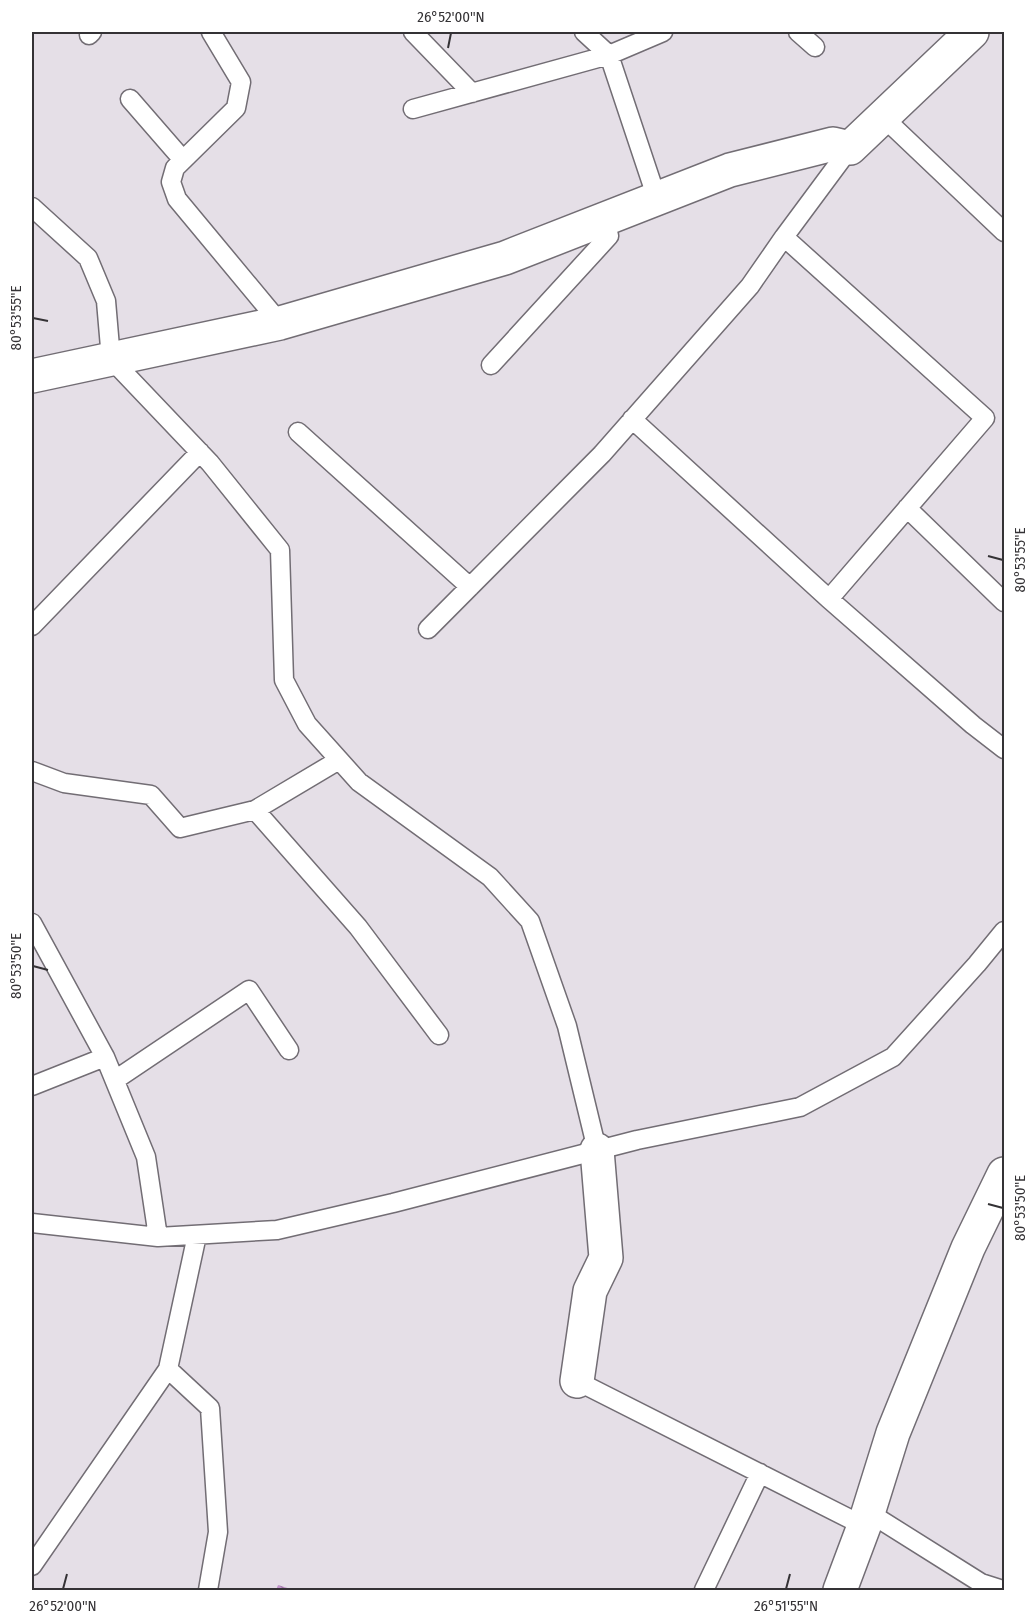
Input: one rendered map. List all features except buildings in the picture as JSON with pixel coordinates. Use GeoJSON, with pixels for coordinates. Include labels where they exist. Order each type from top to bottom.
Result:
{"type":"FeatureCollection","features":[{"type":"Feature","properties":{"kind":"street"},"geometry":{"type":"LineString","coordinates":[[32,376],[280,323],[505,258],[730,170],[833,144],[850,148],[972,32]]}},
{"type":"Feature","properties":{"kind":"street"},"geometry":{"type":"LineString","coordinates":[[577,1381],[590,1291],[606,1258],[597,1150]]}},
{"type":"Feature","properties":{"kind":"street"},"geometry":{"type":"LineString","coordinates":[[840,1590],[866,1519],[897,1422],[968,1248],[1005,1174]]}},
{"type":"Feature","properties":{"kind":"lane"},"geometry":{"type":"LineString","coordinates":[[211,32],[241,82],[236,108],[175,168],[171,182],[177,199],[280,323]]}},
{"type":"Feature","properties":{"kind":"lane"},"geometry":{"type":"LineString","coordinates":[[413,32],[472,93]]}},
{"type":"Feature","properties":{"kind":"lane"},"geometry":{"type":"LineString","coordinates":[[584,32],[609,56],[657,199]]}},
{"type":"Feature","properties":{"kind":"lane"},"geometry":{"type":"LineString","coordinates":[[414,109],[609,56],[663,32]]}},
{"type":"Feature","properties":{"kind":"lane"},"geometry":{"type":"LineString","coordinates":[[798,32],[815,47]]}},
{"type":"Feature","properties":{"kind":"lane"},"geometry":{"type":"LineString","coordinates":[[130,99],[183,160]]}},
{"type":"Feature","properties":{"kind":"lane"},"geometry":{"type":"LineString","coordinates":[[883,117],[1005,232]]}},
{"type":"Feature","properties":{"kind":"lane"},"geometry":{"type":"LineString","coordinates":[[428,629],[602,454],[750,286],[850,148]]}},
{"type":"Feature","properties":{"kind":"lane"},"geometry":{"type":"LineString","coordinates":[[32,207],[88,258],[106,301],[111,359],[200,452],[280,550],[284,680],[307,724],[359,782],[490,877],[530,921],[567,1026],[597,1150]]}},
{"type":"Feature","properties":{"kind":"lane"},"geometry":{"type":"LineString","coordinates":[[491,365],[609,236],[605,219]]}},
{"type":"Feature","properties":{"kind":"lane"},"geometry":{"type":"LineString","coordinates":[[784,237],[985,418],[829,599]]}},
{"type":"Feature","properties":{"kind":"lane"},"geometry":{"type":"LineString","coordinates":[[632,419],[829,599],[974,725],[1005,749]]}},
{"type":"Feature","properties":{"kind":"lane"},"geometry":{"type":"LineString","coordinates":[[298,432],[470,587]]}},
{"type":"Feature","properties":{"kind":"lane"},"geometry":{"type":"LineString","coordinates":[[32,626],[200,452]]}},
{"type":"Feature","properties":{"kind":"lane"},"geometry":{"type":"LineString","coordinates":[[907,508],[1005,602]]}},
{"type":"Feature","properties":{"kind":"lane"},"geometry":{"type":"LineString","coordinates":[[32,771],[64,783],[152,795],[180,828],[255,810],[339,760]]}},
{"type":"Feature","properties":{"kind":"lane"},"geometry":{"type":"LineString","coordinates":[[255,810],[358,927],[439,1035]]}},
{"type":"Feature","properties":{"kind":"lane"},"geometry":{"type":"LineString","coordinates":[[32,923],[105,1057],[146,1157],[158,1237]]}},
{"type":"Feature","properties":{"kind":"lane"},"geometry":{"type":"LineString","coordinates":[[32,1223],[158,1237],[277,1230],[393,1203],[637,1140],[800,1107],[893,1057],[1005,931]]}},
{"type":"Feature","properties":{"kind":"lane"},"geometry":{"type":"LineString","coordinates":[[115,1080],[249,990],[289,1050]]}},
{"type":"Feature","properties":{"kind":"lane"},"geometry":{"type":"LineString","coordinates":[[32,1086],[105,1057]]}},
{"type":"Feature","properties":{"kind":"lane"},"geometry":{"type":"LineString","coordinates":[[32,1566],[168,1369],[197,1235]]}},
{"type":"Feature","properties":{"kind":"lane"},"geometry":{"type":"LineString","coordinates":[[168,1369],[210,1408],[218,1532],[208,1590]]}},
{"type":"Feature","properties":{"kind":"lane"},"geometry":{"type":"LineString","coordinates":[[577,1381],[760,1473],[866,1519],[981,1583],[1003,1590]]}},
{"type":"Feature","properties":{"kind":"lane"},"geometry":{"type":"LineString","coordinates":[[704,1590],[760,1473]]}}]}
